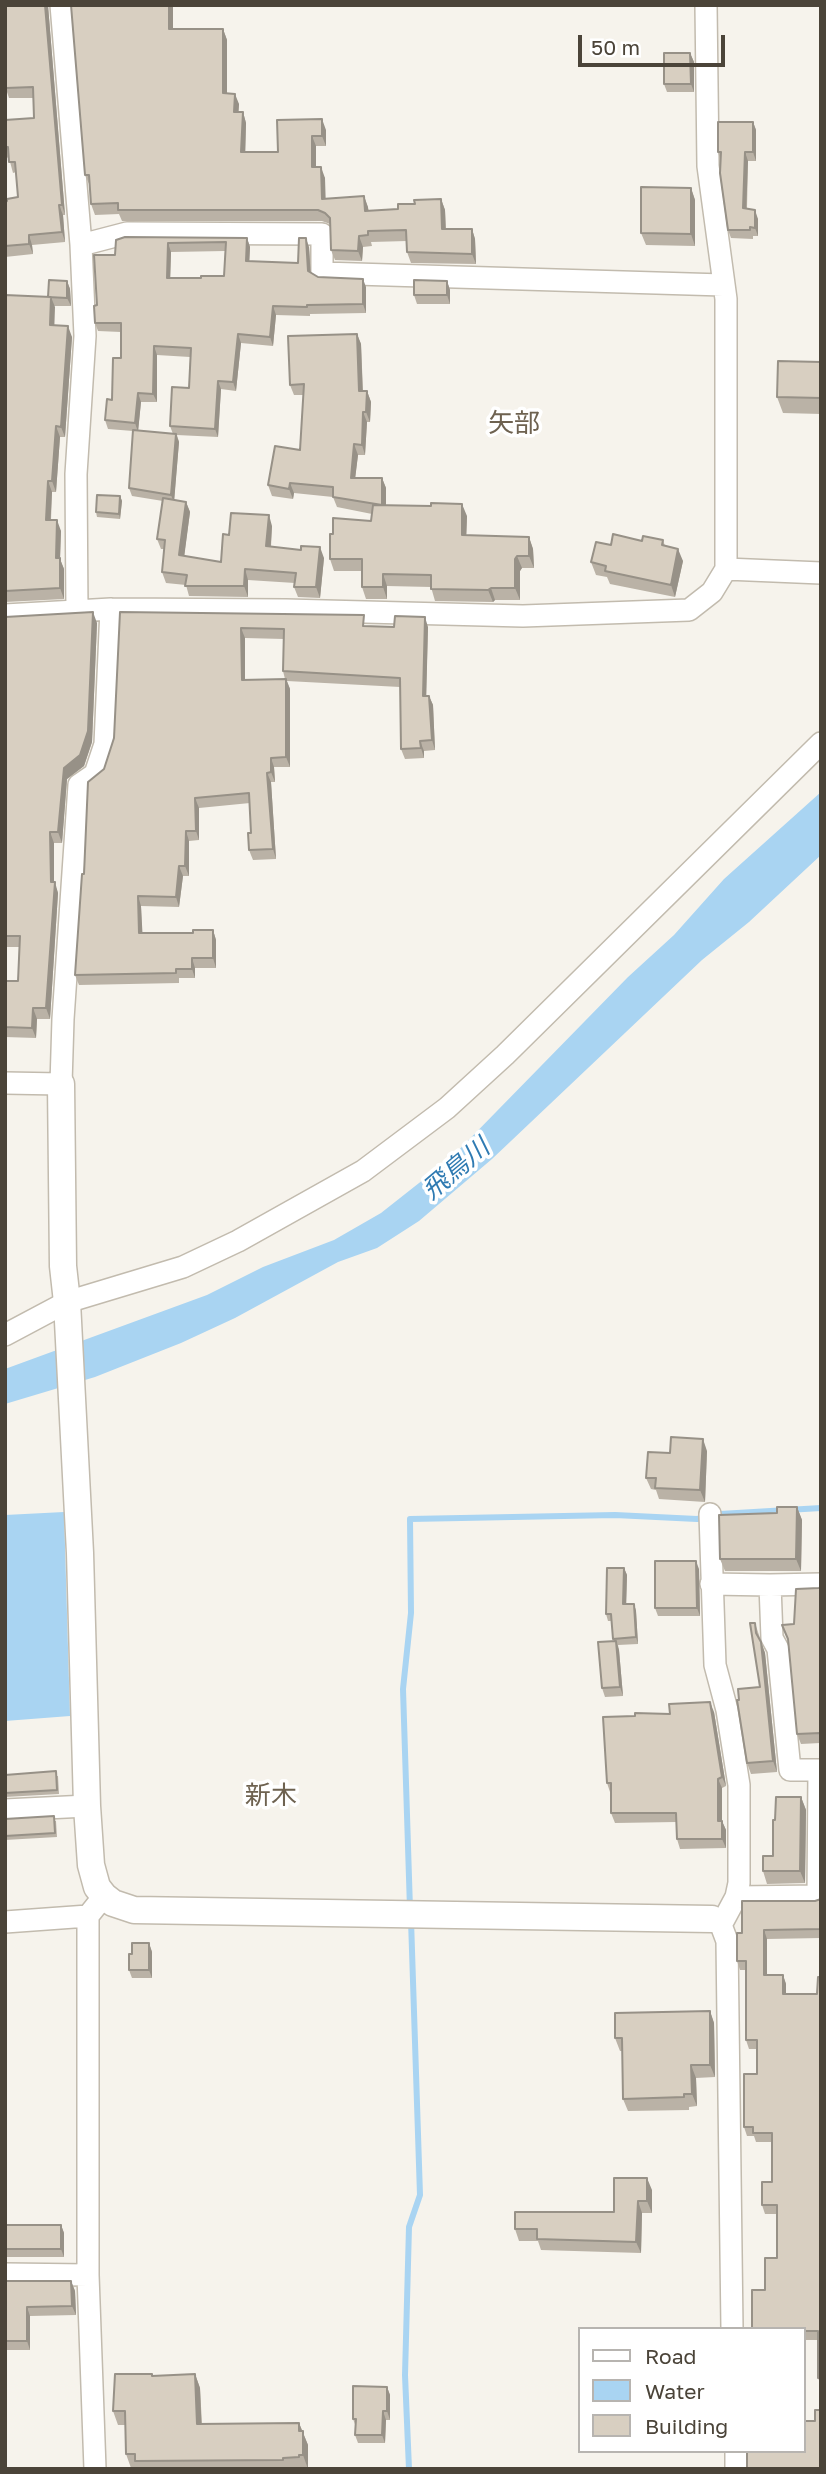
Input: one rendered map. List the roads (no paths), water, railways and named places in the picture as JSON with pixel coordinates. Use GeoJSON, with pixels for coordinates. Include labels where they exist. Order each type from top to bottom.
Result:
{"type":"FeatureCollection","features":[{"type":"Feature","properties":{"kind":"street"},"geometry":{"type":"LineString","coordinates":[[61,5],[81,245],[85,336],[76,474],[77,612]]}},
{"type":"Feature","properties":{"kind":"street"},"geometry":{"type":"LineString","coordinates":[[5,615],[111,609],[523,616],[689,610],[712,592],[726,569],[726,299],[708,166],[706,5]]}},
{"type":"Feature","properties":{"kind":"street"},"geometry":{"type":"LineString","coordinates":[[81,245],[127,233],[322,234],[322,273],[723,285]]}},
{"type":"Feature","properties":{"kind":"street"},"geometry":{"type":"LineString","coordinates":[[726,569],[780,569],[821,573]]}},
{"type":"Feature","properties":{"kind":"street"},"geometry":{"type":"LineString","coordinates":[[95,2469],[88,2275],[96,1906],[87,1806],[80,1553],[63,1266],[61,1084],[79,785],[94,774],[105,744],[111,609]]}},
{"type":"Feature","properties":{"kind":"street"},"geometry":{"type":"LineString","coordinates":[[5,1335],[67,1307],[183,1267],[238,1241],[374,1163],[447,1108],[505,1055],[821,743]]}},
{"type":"Feature","properties":{"kind":"street"},"geometry":{"type":"LineString","coordinates":[[5,1083],[61,1084]]}},
{"type":"Feature","properties":{"kind":"street"},"geometry":{"type":"LineString","coordinates":[[710,1514],[715,1665],[727,1710],[739,1785],[739,1882],[736,1897],[717,1922]]}},
{"type":"Feature","properties":{"kind":"street"},"geometry":{"type":"LineString","coordinates":[[711,1584],[821,1584]]}},
{"type":"Feature","properties":{"kind":"street"},"geometry":{"type":"LineString","coordinates":[[736,1897],[819,1896],[819,1770],[790,1770],[778,1649],[772,1638],[770,1585]]}},
{"type":"Feature","properties":{"kind":"street"},"geometry":{"type":"LineString","coordinates":[[5,1810],[87,1806]]}},
{"type":"Feature","properties":{"kind":"street"},"geometry":{"type":"LineString","coordinates":[[5,1922],[113,1903],[134,1910],[717,1922]]}},
{"type":"Feature","properties":{"kind":"street"},"geometry":{"type":"LineString","coordinates":[[717,1922],[727,1941],[732,2327]]}},
{"type":"Feature","properties":{"kind":"street"},"geometry":{"type":"LineString","coordinates":[[5,2274],[88,2275]]}},
{"type":"Feature","properties":{"kind":"water","name":"飛鳥川"},"geometry":{"type":"Polygon","coordinates":[[[821,792],[821,855],[749,922],[702,960],[492,1159],[419,1221],[377,1248],[338,1262],[235,1318],[181,1343],[95,1377],[5,1404],[5,1369],[207,1295],[263,1267],[334,1240],[381,1213],[452,1157],[628,977],[674,935],[724,879],[821,792]]]}},
{"type":"Feature","properties":{"kind":"water"},"geometry":{"type":"Polygon","coordinates":[[[64,1512],[70,1716],[5,1721],[5,1515],[64,1512]]]}},
{"type":"Feature","properties":{"kind":"waterway"},"geometry":{"type":"LineString","coordinates":[[410,1909],[403,1689],[411,1613],[410,1519],[615,1515],[697,1519],[720,1514],[821,1508]]}},
{"type":"Feature","properties":{"kind":"waterway"},"geometry":{"type":"LineString","coordinates":[[409,2469],[405,2375],[409,2227],[420,2195],[411,1920]]}},
{"type":"Feature","properties":{"kind":"district","name":"矢部"},"geometry":{"type":"Point","coordinates":[514,424]}},
{"type":"Feature","properties":{"kind":"district","name":"新木"},"geometry":{"type":"Point","coordinates":[271,1796]}}]}
